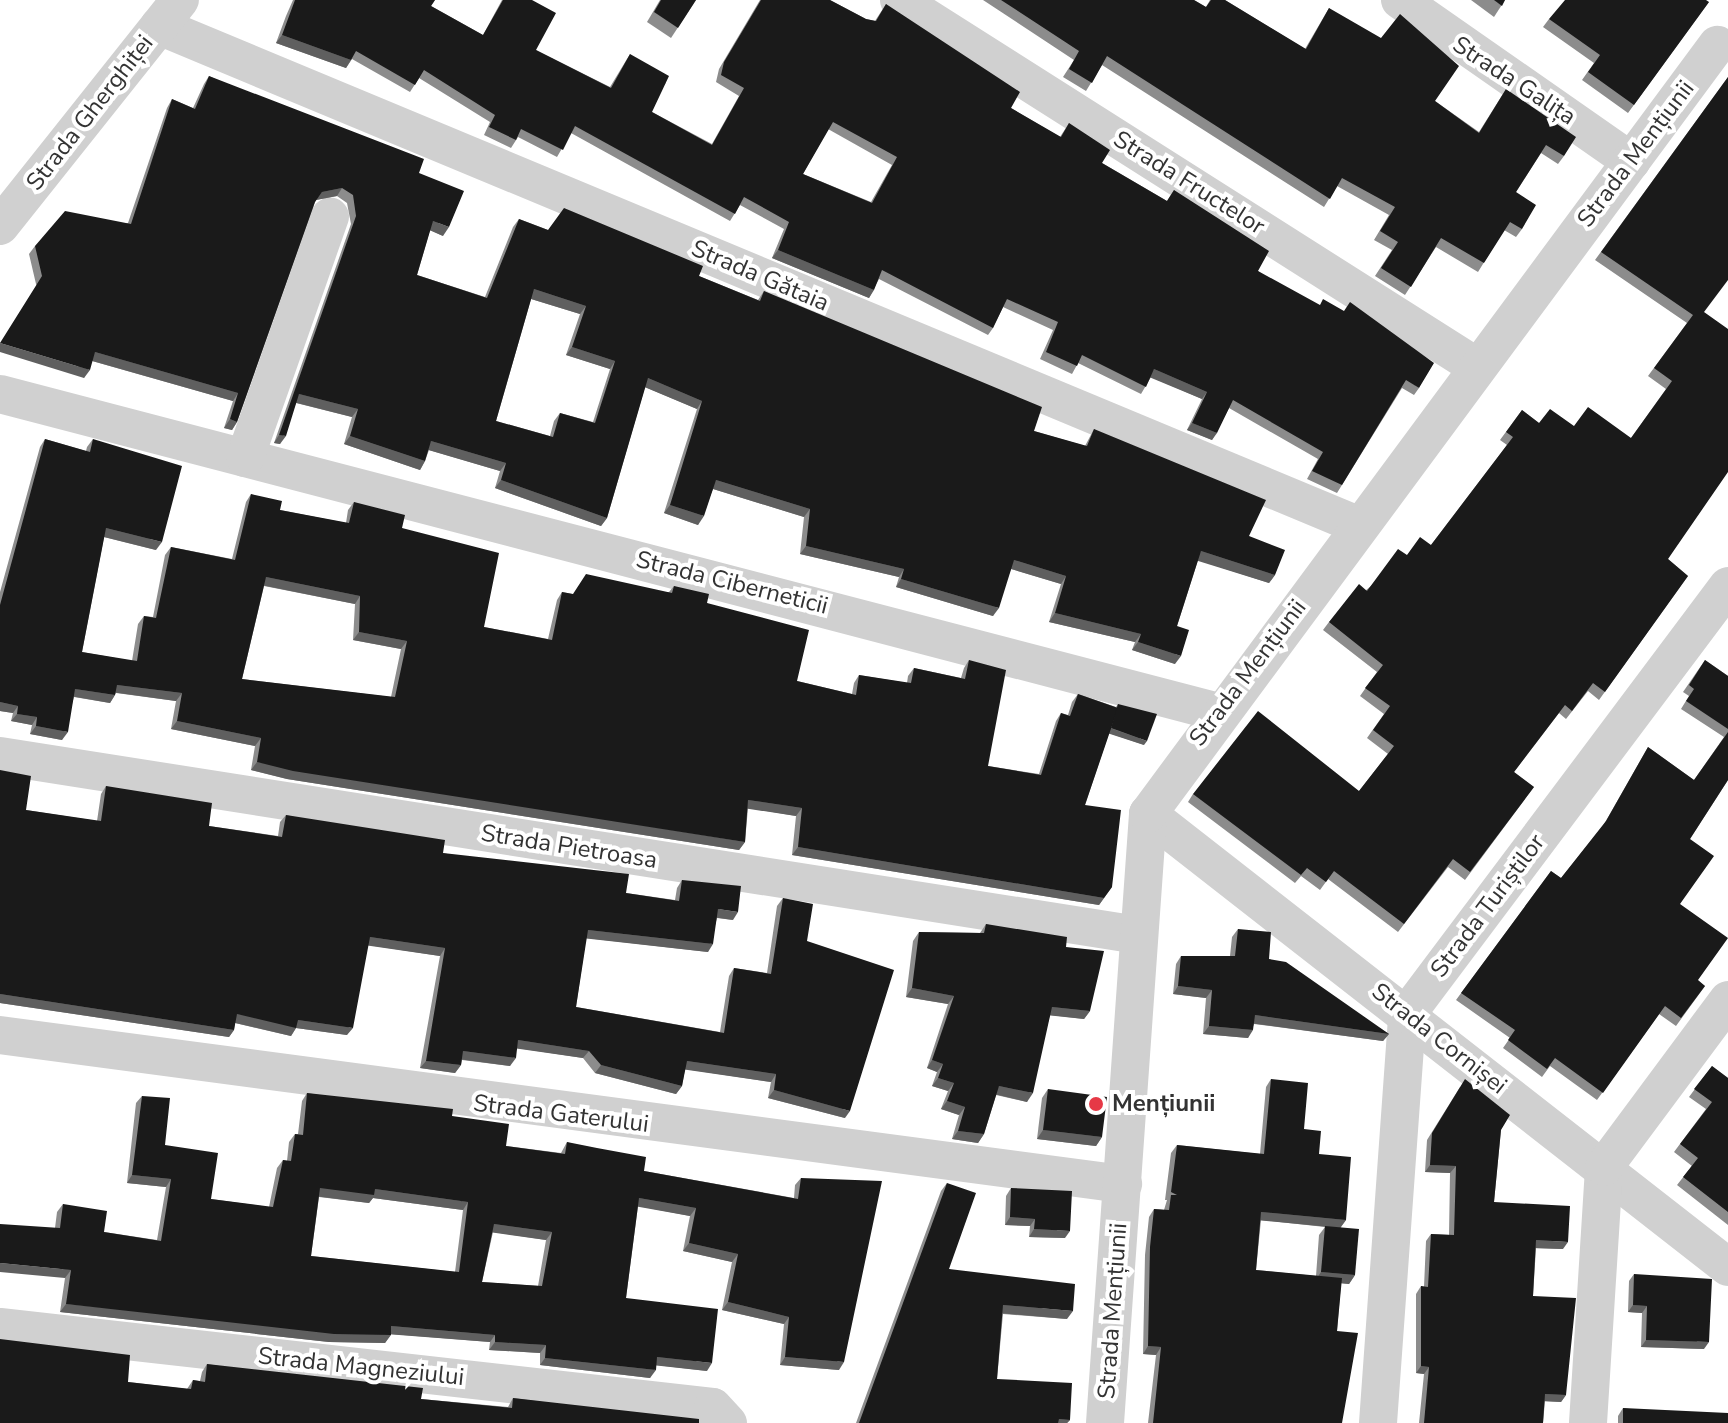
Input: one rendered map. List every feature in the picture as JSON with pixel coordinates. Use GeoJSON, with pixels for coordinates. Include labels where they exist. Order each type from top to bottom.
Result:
{"type":"FeatureCollection","features":[{"type":"Feature","properties":{"kind":"street","name":"Strada Fructelor"},"geometry":{"type":"LineString","coordinates":[[899,0],[1477,367]]}},
{"type":"Feature","properties":{"kind":"street","name":"Strada Galița"},"geometry":{"type":"LineString","coordinates":[[1400,0],[1631,161]]}},
{"type":"Feature","properties":{"kind":"street","name":"Strada Gherghiței"},"geometry":{"type":"LineString","coordinates":[[0,226],[170,13]]}},
{"type":"Feature","properties":{"kind":"street","name":"Strada Gătaia"},"geometry":{"type":"LineString","coordinates":[[170,13],[1360,526]]}},
{"type":"Feature","properties":{"kind":"street","name":"Strada Mențiunii"},"geometry":{"type":"LineString","coordinates":[[1105,1423],[1148,814],[1218,712],[1717,45]]}},
{"type":"Feature","properties":{"kind":"street"},"geometry":{"type":"LineString","coordinates":[[245,458],[330,217]]}},
{"type":"Feature","properties":{"kind":"street","name":"Strada Ciberneticii"},"geometry":{"type":"LineString","coordinates":[[0,394],[1218,712]]}},
{"type":"Feature","properties":{"kind":"street","name":"Strada Turiștilor"},"geometry":{"type":"LineString","coordinates":[[1407,1014],[1728,586]]}},
{"type":"Feature","properties":{"kind":"street","name":"Strada Pietroasa"},"geometry":{"type":"LineString","coordinates":[[0,756],[1138,935]]}},
{"type":"Feature","properties":{"kind":"street","name":"Strada Cornișei"},"geometry":{"type":"LineString","coordinates":[[1148,814],[1604,1167],[1728,1267]]}},
{"type":"Feature","properties":{"kind":"street"},"geometry":{"type":"LineString","coordinates":[[1588,1423],[1604,1167],[1728,1000]]}},
{"type":"Feature","properties":{"kind":"street"},"geometry":{"type":"LineString","coordinates":[[1378,1423],[1407,1014]]}},
{"type":"Feature","properties":{"kind":"street","name":"Strada Gaterului"},"geometry":{"type":"LineString","coordinates":[[0,1035],[1123,1184]]}},
{"type":"Feature","properties":{"kind":"street","name":"Strada Magneziului"},"geometry":{"type":"LineString","coordinates":[[0,1327],[725,1417]]}},
{"type":"Feature","properties":{"kind":"building"},"geometry":{"type":"Polygon","coordinates":[[[295,0],[435,0],[431,6],[483,35],[503,0],[532,0],[556,13],[536,50],[611,88],[630,54],[669,76],[652,112],[712,145],[744,88],[721,75],[724,62],[761,0],[830,0],[876,21],[886,4],[1020,92],[1011,108],[1061,137],[1069,123],[1110,150],[1102,163],[1167,201],[1174,190],[1269,251],[1258,271],[1320,305],[1323,299],[1344,311],[1350,302],[1434,363],[1419,388],[1406,380],[1342,485],[1312,471],[1323,452],[1233,400],[1217,433],[1192,423],[1207,392],[1154,369],[1146,387],[1082,355],[1077,366],[1046,352],[1058,322],[1007,299],[993,328],[882,270],[874,290],[778,250],[789,222],[744,197],[735,214],[575,126],[563,150],[521,129],[516,140],[489,127],[495,115],[424,70],[415,85],[356,51],[351,60],[282,35],[295,0]],[[833,122],[803,174],[872,203],[897,157],[833,122]]]}},
{"type":"Feature","properties":{"kind":"building"},"geometry":{"type":"Polygon","coordinates":[[[661,0],[696,0],[678,28],[654,12],[661,0]]]}},
{"type":"Feature","properties":{"kind":"building"},"geometry":{"type":"Polygon","coordinates":[[[1001,0],[1194,0],[1206,7],[1211,0],[1225,0],[1306,49],[1329,8],[1381,38],[1400,14],[1459,66],[1435,101],[1479,133],[1506,89],[1576,137],[1564,156],[1546,145],[1516,192],[1536,205],[1522,229],[1510,222],[1484,263],[1441,238],[1411,287],[1381,268],[1398,242],[1380,231],[1395,207],[1342,178],[1330,199],[1107,56],[1092,83],[1069,69],[1079,51],[1001,0]]]}},
{"type":"Feature","properties":{"kind":"building"},"geometry":{"type":"Polygon","coordinates":[[[1565,0],[1709,2],[1634,105],[1588,72],[1600,55],[1549,19],[1565,0]]]}},
{"type":"Feature","properties":{"kind":"building"},"geometry":{"type":"Polygon","coordinates":[[[209,76],[424,159],[419,173],[464,191],[449,227],[433,221],[417,275],[487,298],[519,219],[548,230],[564,208],[703,266],[699,276],[760,301],[764,291],[1042,407],[1034,431],[1087,446],[1094,429],[1266,500],[1249,536],[1285,550],[1275,575],[1201,551],[1177,626],[1189,630],[1181,656],[1138,642],[1141,634],[1055,613],[1066,576],[1014,560],[999,608],[901,579],[904,569],[806,546],[810,509],[716,480],[704,516],[670,505],[702,401],[648,378],[607,518],[501,480],[506,463],[431,441],[425,461],[350,436],[358,409],[299,394],[286,436],[279,435],[356,216],[353,195],[342,188],[322,192],[315,202],[237,422],[230,419],[238,393],[95,352],[90,370],[0,343],[42,276],[35,246],[65,211],[131,224],[172,99],[195,109],[209,76]],[[534,289],[496,421],[553,437],[560,413],[595,423],[615,361],[572,347],[586,306],[534,289]]]}},
{"type":"Feature","properties":{"kind":"building"},"geometry":{"type":"Polygon","coordinates":[[[1728,77],[1728,280],[1704,312],[1728,329],[1728,472],[1668,559],[1688,576],[1605,692],[1593,683],[1572,711],[1565,705],[1514,772],[1534,787],[1470,872],[1453,859],[1404,924],[1334,871],[1326,882],[1307,868],[1301,875],[1193,794],[1258,711],[1359,791],[1394,746],[1373,730],[1390,706],[1365,688],[1383,665],[1329,622],[1359,584],[1367,591],[1398,549],[1407,555],[1420,537],[1431,545],[1513,437],[1506,432],[1522,410],[1539,423],[1550,409],[1574,426],[1588,407],[1631,438],[1672,381],[1654,368],[1693,315],[1601,252],[1728,77]]]}},
{"type":"Feature","properties":{"kind":"building"},"geometry":{"type":"Polygon","coordinates":[[[45,439],[90,452],[93,439],[182,466],[162,542],[106,528],[82,652],[137,661],[144,616],[156,618],[171,547],[235,560],[251,494],[282,501],[280,510],[349,523],[354,502],[405,515],[402,528],[499,553],[484,627],[552,640],[562,592],[573,594],[586,574],[672,593],[674,586],[709,594],[707,603],[809,630],[797,681],[856,695],[859,675],[911,683],[914,668],[965,679],[969,660],[1006,670],[988,766],[1041,775],[1061,713],[1070,716],[1078,694],[1118,708],[1085,805],[1121,810],[1112,887],[1104,898],[798,847],[802,808],[748,800],[745,842],[293,771],[257,762],[261,738],[177,721],[182,693],[117,685],[115,695],[75,689],[68,732],[36,726],[37,717],[17,714],[18,706],[0,702],[0,605],[45,439]],[[266,577],[242,679],[395,697],[407,641],[359,632],[360,596],[266,577]]]}},
{"type":"Feature","properties":{"kind":"building"},"geometry":{"type":"Polygon","coordinates":[[[1705,660],[1728,676],[1728,729],[1686,701],[1694,689],[1689,685],[1705,660]]]}},
{"type":"Feature","properties":{"kind":"building"},"geometry":{"type":"Polygon","coordinates":[[[1118,704],[1157,714],[1147,741],[1111,728],[1118,704]]]}},
{"type":"Feature","properties":{"kind":"building"},"geometry":{"type":"Polygon","coordinates":[[[1728,732],[1728,780],[1690,839],[1714,856],[1680,904],[1728,938],[1698,980],[1705,986],[1681,1018],[1665,1006],[1603,1093],[1555,1058],[1547,1069],[1508,1040],[1515,1030],[1461,993],[1551,871],[1561,878],[1606,821],[1648,747],[1694,780],[1728,732]]]}},
{"type":"Feature","properties":{"kind":"building"},"geometry":{"type":"Polygon","coordinates":[[[0,770],[31,776],[26,810],[101,821],[106,786],[212,803],[209,826],[282,837],[286,815],[445,840],[443,853],[629,874],[626,893],[679,901],[682,880],[741,886],[738,912],[718,909],[713,944],[588,930],[576,1007],[724,1033],[734,968],[771,974],[783,898],[813,904],[807,941],[894,970],[850,1111],[774,1090],[776,1074],[687,1061],[682,1086],[601,1065],[589,1051],[518,1040],[516,1058],[463,1051],[461,1065],[426,1061],[445,948],[370,937],[353,1028],[298,1020],[296,1028],[237,1014],[234,1030],[0,994],[0,770]]]}},
{"type":"Feature","properties":{"kind":"building"},"geometry":{"type":"Polygon","coordinates":[[[986,924],[1067,937],[1066,947],[1104,951],[1090,1011],[1052,1007],[1033,1093],[999,1086],[984,1134],[958,1131],[965,1107],[947,1101],[954,1083],[938,1078],[943,1064],[932,1060],[954,996],[912,988],[919,932],[984,933],[986,924]]]}},
{"type":"Feature","properties":{"kind":"building"},"geometry":{"type":"Polygon","coordinates":[[[1238,929],[1271,932],[1269,959],[1286,962],[1389,1034],[1255,1015],[1253,1030],[1209,1026],[1212,990],[1178,986],[1181,956],[1235,956],[1238,929]]]}},
{"type":"Feature","properties":{"kind":"building"},"geometry":{"type":"Polygon","coordinates":[[[1712,1066],[1728,1078],[1728,1212],[1683,1177],[1698,1158],[1680,1144],[1712,1102],[1694,1089],[1712,1066]]]}},
{"type":"Feature","properties":{"kind":"building"},"geometry":{"type":"Polygon","coordinates":[[[1271,1079],[1308,1083],[1304,1129],[1321,1131],[1319,1154],[1351,1157],[1346,1220],[1261,1212],[1256,1270],[1342,1278],[1337,1331],[1358,1333],[1342,1423],[1153,1423],[1161,1347],[1148,1346],[1154,1209],[1169,1210],[1171,1195],[1177,1195],[1171,1192],[1177,1145],[1264,1154],[1271,1079]]]}},
{"type":"Feature","properties":{"kind":"building"},"geometry":{"type":"Polygon","coordinates":[[[1465,1079],[1510,1115],[1501,1130],[1494,1202],[1570,1206],[1568,1242],[1536,1240],[1533,1296],[1576,1298],[1566,1395],[1545,1394],[1543,1423],[1424,1423],[1429,1367],[1421,1366],[1421,1286],[1428,1287],[1431,1234],[1454,1235],[1456,1166],[1430,1165],[1432,1133],[1465,1079]]]}},
{"type":"Feature","properties":{"kind":"building"},"geometry":{"type":"Polygon","coordinates":[[[1048,1089],[1107,1097],[1102,1137],[1043,1130],[1048,1089]]]}},
{"type":"Feature","properties":{"kind":"building"},"geometry":{"type":"Polygon","coordinates":[[[307,1093],[453,1109],[452,1116],[509,1124],[506,1146],[565,1154],[567,1142],[646,1157],[644,1171],[798,1199],[801,1178],[882,1181],[844,1362],[785,1357],[789,1317],[728,1302],[738,1254],[689,1243],[696,1208],[639,1198],[626,1298],[718,1309],[712,1363],[657,1357],[656,1370],[545,1358],[546,1345],[495,1342],[495,1335],[391,1326],[391,1335],[334,1334],[66,1304],[71,1270],[0,1263],[0,1224],[60,1228],[63,1204],[107,1211],[104,1232],[161,1241],[171,1179],[132,1175],[142,1096],[170,1098],[165,1145],[218,1153],[211,1199],[273,1207],[283,1160],[291,1161],[295,1134],[303,1135],[307,1093]],[[320,1188],[311,1256],[459,1272],[468,1202],[375,1189],[374,1195],[320,1188]],[[494,1224],[482,1282],[542,1286],[552,1232],[494,1224]]]}},
{"type":"Feature","properties":{"kind":"building"},"geometry":{"type":"Polygon","coordinates":[[[947,1183],[976,1193],[949,1269],[1075,1284],[1073,1311],[1003,1305],[997,1379],[1072,1383],[1070,1420],[1059,1419],[1058,1423],[859,1423],[947,1183]]]}},
{"type":"Feature","properties":{"kind":"building"},"geometry":{"type":"Polygon","coordinates":[[[1011,1188],[1072,1191],[1070,1231],[1034,1229],[1035,1219],[1010,1217],[1011,1188]]]}},
{"type":"Feature","properties":{"kind":"building"},"geometry":{"type":"Polygon","coordinates":[[[1325,1226],[1359,1229],[1355,1275],[1321,1272],[1325,1226]]]}},
{"type":"Feature","properties":{"kind":"building"},"geometry":{"type":"Polygon","coordinates":[[[1634,1274],[1712,1279],[1709,1342],[1646,1340],[1647,1306],[1633,1305],[1634,1274]]]}},
{"type":"Feature","properties":{"kind":"building"},"geometry":{"type":"Polygon","coordinates":[[[0,1339],[130,1355],[128,1382],[191,1389],[193,1380],[205,1382],[207,1364],[423,1388],[421,1399],[512,1408],[513,1398],[699,1419],[699,1423],[0,1423],[0,1339]]]}},
{"type":"Feature","properties":{"kind":"building"},"geometry":{"type":"Polygon","coordinates":[[[1623,1408],[1728,1413],[1728,1423],[1623,1423],[1623,1408]]]}},
{"type":"Feature","properties":{"kind":"place","name":"Mențiunii"},"geometry":{"type":"Point","coordinates":[1096,1104]}}]}
